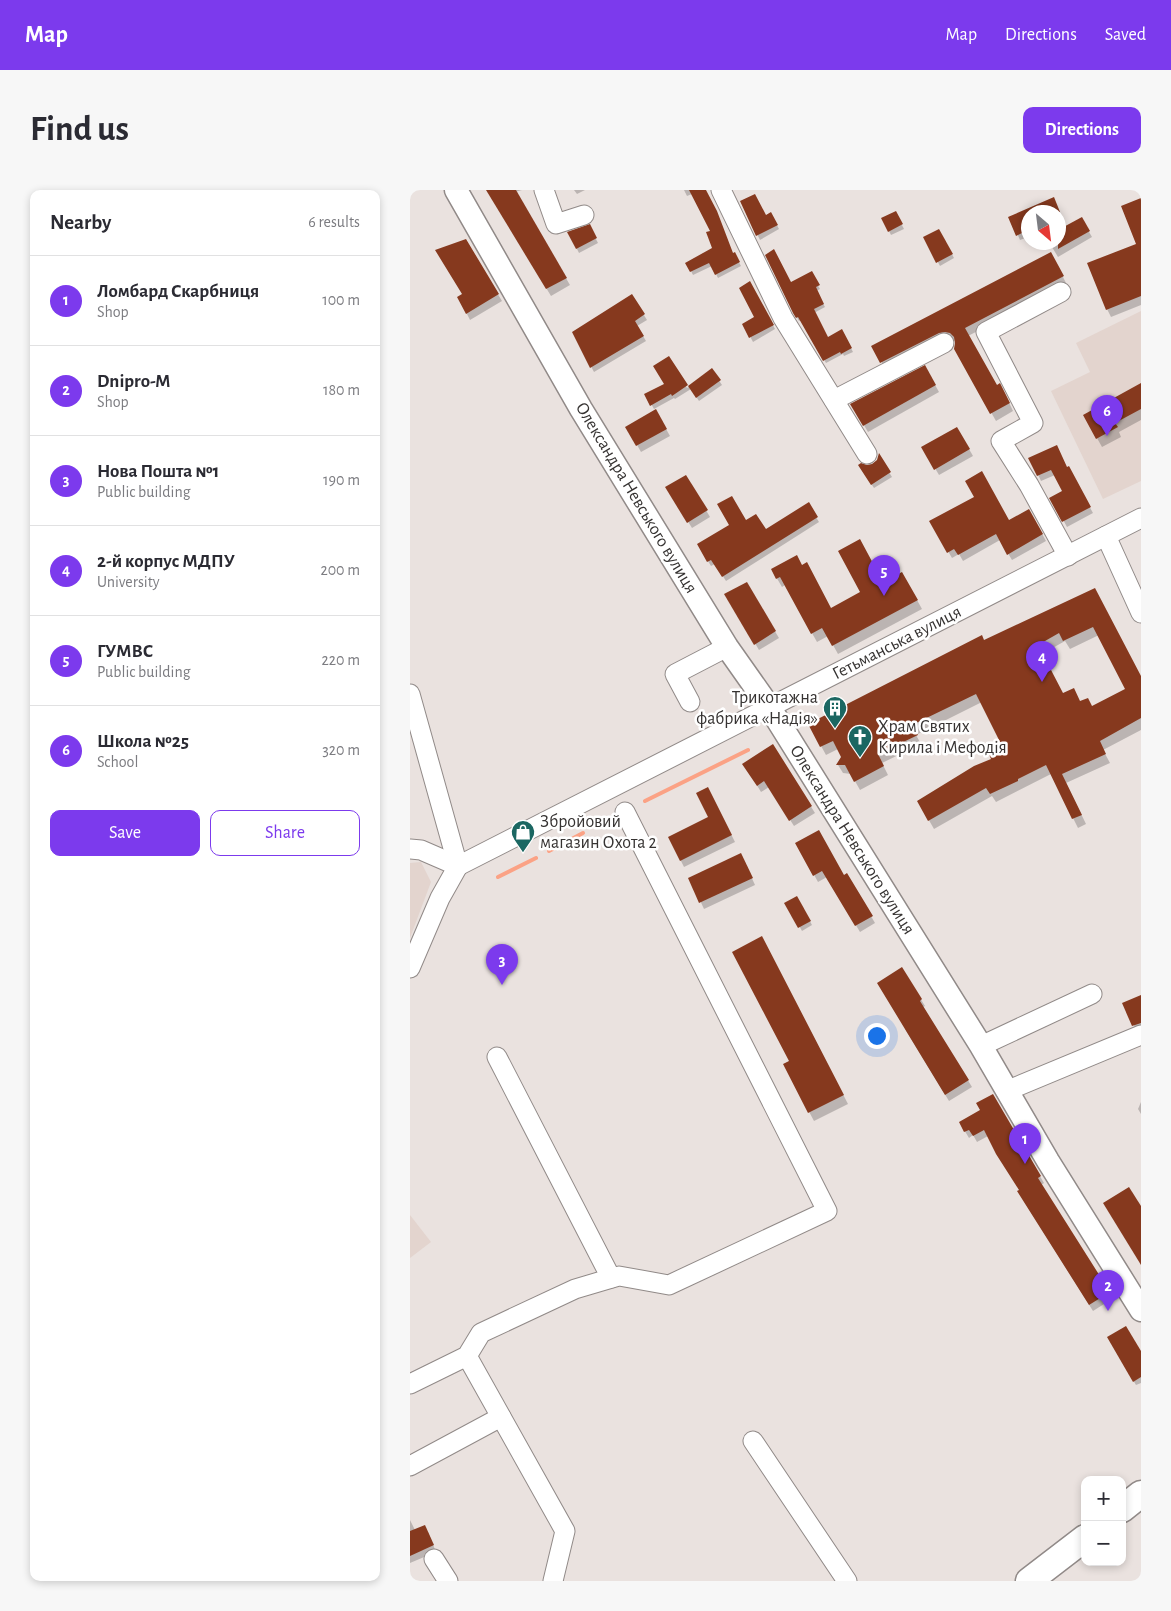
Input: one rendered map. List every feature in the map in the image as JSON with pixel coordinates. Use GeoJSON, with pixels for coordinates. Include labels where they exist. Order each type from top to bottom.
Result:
{"type":"FeatureCollection","features":[{"type":"Feature","properties":{"kind":"highway"},"geometry":{"type":"LineString","coordinates":[[1126,1505],[1141,1494]]}},
{"type":"Feature","properties":{"kind":"highway"},"geometry":{"type":"LineString","coordinates":[[1029,1581],[1081,1541]]}},
{"type":"Feature","properties":{"kind":"main road","name":"Олександра Невського вулиця"},"geometry":{"type":"LineString","coordinates":[[456,190],[581,409],[727,647],[770,708],[981,1046],[1048,1162],[1141,1310]]}},
{"type":"Feature","properties":{"kind":"street"},"geometry":{"type":"LineString","coordinates":[[544,190],[556,224],[584,216]]}},
{"type":"Feature","properties":{"kind":"street"},"geometry":{"type":"LineString","coordinates":[[721,190],[783,318],[867,454]]}},
{"type":"Feature","properties":{"kind":"street"},"geometry":{"type":"LineString","coordinates":[[1061,292],[986,332],[1033,423],[1001,440],[1029,485],[1068,556]]}},
{"type":"Feature","properties":{"kind":"street"},"geometry":{"type":"LineString","coordinates":[[834,400],[944,343]]}},
{"type":"Feature","properties":{"kind":"street","name":"Гетьманська вулиця"},"geometry":{"type":"LineString","coordinates":[[458,866],[1141,518]]}},
{"type":"Feature","properties":{"kind":"street"},"geometry":{"type":"LineString","coordinates":[[1106,536],[1141,613]]}},
{"type":"Feature","properties":{"kind":"street"},"geometry":{"type":"LineString","coordinates":[[690,702],[675,674],[727,647]]}},
{"type":"Feature","properties":{"kind":"street"},"geometry":{"type":"LineString","coordinates":[[410,694],[458,866],[440,898],[410,968]]}},
{"type":"Feature","properties":{"kind":"street"},"geometry":{"type":"LineString","coordinates":[[410,1384],[467,1356],[481,1333],[575,1289],[619,1276],[670,1285],[827,1211],[625,812]]}},
{"type":"Feature","properties":{"kind":"street"},"geometry":{"type":"LineString","coordinates":[[410,849],[421,850],[458,866]]}},
{"type":"Feature","properties":{"kind":"street"},"geometry":{"type":"LineString","coordinates":[[981,1046],[1092,994]]}},
{"type":"Feature","properties":{"kind":"street"},"geometry":{"type":"LineString","coordinates":[[1006,1091],[1141,1035]]}},
{"type":"Feature","properties":{"kind":"street"},"geometry":{"type":"LineString","coordinates":[[497,1057],[611,1278]]}},
{"type":"Feature","properties":{"kind":"street"},"geometry":{"type":"LineString","coordinates":[[467,1356],[565,1531],[553,1581]]}},
{"type":"Feature","properties":{"kind":"street"},"geometry":{"type":"LineString","coordinates":[[410,1466],[501,1417]]}},
{"type":"Feature","properties":{"kind":"street"},"geometry":{"type":"LineString","coordinates":[[753,1441],[847,1581]]}},
{"type":"Feature","properties":{"kind":"street"},"geometry":{"type":"LineString","coordinates":[[434,1559],[448,1581]]}},
{"type":"Feature","properties":{"kind":"shaded area"},"geometry":{"type":"Polygon","coordinates":[[[1141,311],[1141,481],[1103,499],[1051,391],[1090,372],[1076,343],[1141,311]]]}},
{"type":"Feature","properties":{"kind":"shaded area"},"geometry":{"type":"Polygon","coordinates":[[[421,862],[431,882],[410,938],[410,863],[421,862]]]}},
{"type":"Feature","properties":{"kind":"shaded area"},"geometry":{"type":"Polygon","coordinates":[[[410,1215],[431,1242],[410,1258],[410,1215]]]}},
{"type":"Feature","properties":{"kind":"building"},"geometry":{"type":"Polygon","coordinates":[[[486,190],[516,190],[567,278],[546,289],[486,190]]]}},
{"type":"Feature","properties":{"kind":"building"},"geometry":{"type":"Polygon","coordinates":[[[689,190],[706,190],[717,211],[733,253],[735,252],[740,262],[715,275],[709,263],[690,272],[685,263],[712,248],[706,232],[710,231],[689,190]]]}},
{"type":"Feature","properties":{"kind":"building"},"geometry":{"type":"Polygon","coordinates":[[[755,194],[766,215],[771,212],[778,225],[756,236],[740,201],[755,194]]]}},
{"type":"Feature","properties":{"kind":"building"},"geometry":{"type":"Polygon","coordinates":[[[1054,197],[1057,205],[1036,205],[1054,197]]]}},
{"type":"Feature","properties":{"kind":"building"},"geometry":{"type":"Polygon","coordinates":[[[1141,198],[1141,296],[1106,310],[1087,263],[1136,244],[1121,206],[1141,198]]]}},
{"type":"Feature","properties":{"kind":"building"},"geometry":{"type":"Polygon","coordinates":[[[896,211],[903,224],[888,232],[881,218],[896,211]]]}},
{"type":"Feature","properties":{"kind":"building"},"geometry":{"type":"Polygon","coordinates":[[[1021,211],[1021,234],[1016,236],[1008,217],[1021,211]]]}},
{"type":"Feature","properties":{"kind":"building"},"geometry":{"type":"Polygon","coordinates":[[[1082,217],[1090,231],[1066,244],[1066,226],[1082,217]]]}},
{"type":"Feature","properties":{"kind":"building"},"geometry":{"type":"Polygon","coordinates":[[[590,224],[597,238],[576,249],[567,232],[590,224]]]}},
{"type":"Feature","properties":{"kind":"building"},"geometry":{"type":"Polygon","coordinates":[[[939,229],[953,254],[936,263],[923,237],[939,229]]]}},
{"type":"Feature","properties":{"kind":"building"},"geometry":{"type":"Polygon","coordinates":[[[466,239],[499,294],[466,314],[457,297],[462,294],[435,250],[466,239]]]}},
{"type":"Feature","properties":{"kind":"building"},"geometry":{"type":"Polygon","coordinates":[[[774,249],[791,282],[812,271],[820,285],[816,287],[824,304],[814,309],[828,337],[842,329],[852,348],[823,361],[798,317],[796,318],[793,313],[765,255],[774,249]]]}},
{"type":"Feature","properties":{"kind":"building"},"geometry":{"type":"Polygon","coordinates":[[[1051,252],[1064,276],[965,328],[997,385],[1000,383],[1010,403],[990,414],[954,349],[954,337],[950,333],[939,333],[880,363],[871,346],[1051,252]]]}},
{"type":"Feature","properties":{"kind":"building"},"geometry":{"type":"Polygon","coordinates":[[[750,281],[774,325],[749,338],[742,324],[754,317],[739,288],[750,281]]]}},
{"type":"Feature","properties":{"kind":"building"},"geometry":{"type":"Polygon","coordinates":[[[632,294],[645,314],[635,321],[644,336],[590,368],[572,332],[632,294]]]}},
{"type":"Feature","properties":{"kind":"building"},"geometry":{"type":"Polygon","coordinates":[[[669,356],[688,385],[672,396],[671,394],[650,406],[644,394],[664,384],[653,366],[669,356]]]}},
{"type":"Feature","properties":{"kind":"building"},"geometry":{"type":"Polygon","coordinates":[[[925,365],[936,385],[863,426],[850,404],[925,365]]]}},
{"type":"Feature","properties":{"kind":"building"},"geometry":{"type":"Polygon","coordinates":[[[712,368],[721,380],[696,398],[688,386],[712,368]]]}},
{"type":"Feature","properties":{"kind":"building"},"geometry":{"type":"Polygon","coordinates":[[[1141,383],[1141,409],[1115,423],[1118,427],[1096,439],[1083,415],[1141,383]]]}},
{"type":"Feature","properties":{"kind":"building"},"geometry":{"type":"Polygon","coordinates":[[[656,409],[667,429],[636,446],[625,427],[656,409]]]}},
{"type":"Feature","properties":{"kind":"building"},"geometry":{"type":"Polygon","coordinates":[[[957,427],[970,449],[934,470],[921,447],[957,427]]]}},
{"type":"Feature","properties":{"kind":"building"},"geometry":{"type":"Polygon","coordinates":[[[1057,445],[1067,467],[1069,466],[1091,507],[1062,522],[1049,498],[1062,491],[1051,470],[1037,476],[1028,458],[1057,445]]]}},
{"type":"Feature","properties":{"kind":"building"},"geometry":{"type":"Polygon","coordinates":[[[879,453],[891,472],[871,485],[858,465],[861,463],[872,464],[877,460],[879,453]]]}},
{"type":"Feature","properties":{"kind":"building"},"geometry":{"type":"Polygon","coordinates":[[[982,471],[1009,520],[1029,509],[1043,534],[1007,555],[996,534],[958,555],[954,549],[947,553],[929,521],[974,497],[965,481],[982,471]]]}},
{"type":"Feature","properties":{"kind":"building"},"geometry":{"type":"Polygon","coordinates":[[[686,475],[708,510],[687,523],[665,487],[686,475]]]}},
{"type":"Feature","properties":{"kind":"building"},"geometry":{"type":"Polygon","coordinates":[[[732,496],[746,520],[756,514],[766,529],[809,502],[818,517],[722,577],[711,560],[707,562],[697,544],[729,525],[717,504],[732,496]]]}},
{"type":"Feature","properties":{"kind":"building"},"geometry":{"type":"Polygon","coordinates":[[[860,539],[883,582],[902,572],[918,600],[832,646],[822,628],[811,634],[780,577],[776,579],[771,569],[797,555],[802,565],[807,562],[831,608],[860,592],[838,551],[860,539]]]}},
{"type":"Feature","properties":{"kind":"building"},"geometry":{"type":"Polygon","coordinates":[[[747,582],[776,631],[754,645],[724,594],[747,582]]]}},
{"type":"Feature","properties":{"kind":"building"},"geometry":{"type":"Polygon","coordinates":[[[1095,588],[1141,676],[1141,718],[1100,741],[1106,754],[1062,774],[1082,815],[1072,819],[1046,765],[990,794],[986,788],[928,821],[917,801],[974,766],[991,759],[987,750],[1001,744],[976,694],[912,725],[918,735],[878,754],[884,766],[854,782],[845,765],[836,765],[841,757],[833,741],[820,747],[808,724],[982,635],[984,640],[1095,588]],[[1093,627],[1063,641],[1059,633],[1038,645],[1063,693],[1074,688],[1080,701],[1088,698],[1092,706],[1125,689],[1093,627]]]}},
{"type":"Feature","properties":{"kind":"building"},"geometry":{"type":"Polygon","coordinates":[[[773,744],[812,806],[789,821],[764,781],[757,786],[742,764],[773,744]]]}},
{"type":"Feature","properties":{"kind":"building"},"geometry":{"type":"Polygon","coordinates":[[[708,787],[732,835],[680,861],[668,837],[708,817],[696,793],[708,787]]]}},
{"type":"Feature","properties":{"kind":"building"},"geometry":{"type":"Polygon","coordinates":[[[819,830],[844,875],[847,873],[873,916],[855,926],[822,871],[813,876],[795,843],[819,830]]]}},
{"type":"Feature","properties":{"kind":"building"},"geometry":{"type":"Polygon","coordinates":[[[741,853],[753,878],[699,903],[688,878],[741,853]]]}},
{"type":"Feature","properties":{"kind":"building"},"geometry":{"type":"Polygon","coordinates":[[[797,896],[811,921],[798,928],[784,903],[797,896]]]}},
{"type":"Feature","properties":{"kind":"building"},"geometry":{"type":"Polygon","coordinates":[[[762,936],[844,1095],[808,1113],[783,1064],[789,1061],[732,952],[762,936]]]}},
{"type":"Feature","properties":{"kind":"building"},"geometry":{"type":"Polygon","coordinates":[[[902,967],[922,999],[920,1001],[969,1080],[945,1095],[877,983],[902,967]]]}},
{"type":"Feature","properties":{"kind":"building"},"geometry":{"type":"Polygon","coordinates":[[[1141,995],[1141,1023],[1132,1026],[1122,1003],[1141,995]]]}},
{"type":"Feature","properties":{"kind":"building"},"geometry":{"type":"Polygon","coordinates":[[[993,1094],[1041,1176],[1038,1178],[1110,1292],[1089,1305],[1017,1191],[1019,1190],[996,1154],[984,1130],[973,1136],[969,1130],[964,1132],[959,1122],[980,1110],[976,1103],[993,1094]]]}},
{"type":"Feature","properties":{"kind":"building"},"geometry":{"type":"Polygon","coordinates":[[[1129,1187],[1141,1206],[1141,1265],[1103,1203],[1129,1187]]]}},
{"type":"Feature","properties":{"kind":"building"},"geometry":{"type":"Polygon","coordinates":[[[1126,1326],[1141,1351],[1141,1377],[1133,1382],[1107,1337],[1126,1326]]]}},
{"type":"Feature","properties":{"kind":"building"},"geometry":{"type":"Polygon","coordinates":[[[425,1525],[434,1545],[410,1556],[410,1531],[425,1525]]]}},
{"type":"Feature","properties":{"kind":"waterway"},"geometry":{"type":"LineString","coordinates":[[645,801],[748,750]]}},
{"type":"Feature","properties":{"kind":"waterway"},"geometry":{"type":"LineString","coordinates":[[549,851],[583,833]]}},
{"type":"Feature","properties":{"kind":"waterway"},"geometry":{"type":"LineString","coordinates":[[498,877],[536,858]]}},
{"type":"Feature","properties":{"kind":"place","name":"Школа №25"},"geometry":{"type":"Point","coordinates":[1107,436]}},
{"type":"Feature","properties":{"kind":"place","name":"ГУМВС"},"geometry":{"type":"Point","coordinates":[884,596]}},
{"type":"Feature","properties":{"kind":"place","name":"2-й корпус МДПУ"},"geometry":{"type":"Point","coordinates":[1042,682]}},
{"type":"Feature","properties":{"kind":"place","name":"Трикотажна фабрика «Надія»"},"geometry":{"type":"Point","coordinates":[835,729]}},
{"type":"Feature","properties":{"kind":"place","name":"Храм Святих Кирила і Мефодія"},"geometry":{"type":"Point","coordinates":[860,758]}},
{"type":"Feature","properties":{"kind":"place","name":"Збройовий магазин Охота 2"},"geometry":{"type":"Point","coordinates":[523,853]}},
{"type":"Feature","properties":{"kind":"place","name":"Нова Пошта №1"},"geometry":{"type":"Point","coordinates":[502,985]}},
{"type":"Feature","properties":{"kind":"place","name":"Ломбард Скарбниця"},"geometry":{"type":"Point","coordinates":[1025,1164]}},
{"type":"Feature","properties":{"kind":"place","name":"Dnipro-M"},"geometry":{"type":"Point","coordinates":[1108,1311]}}]}
